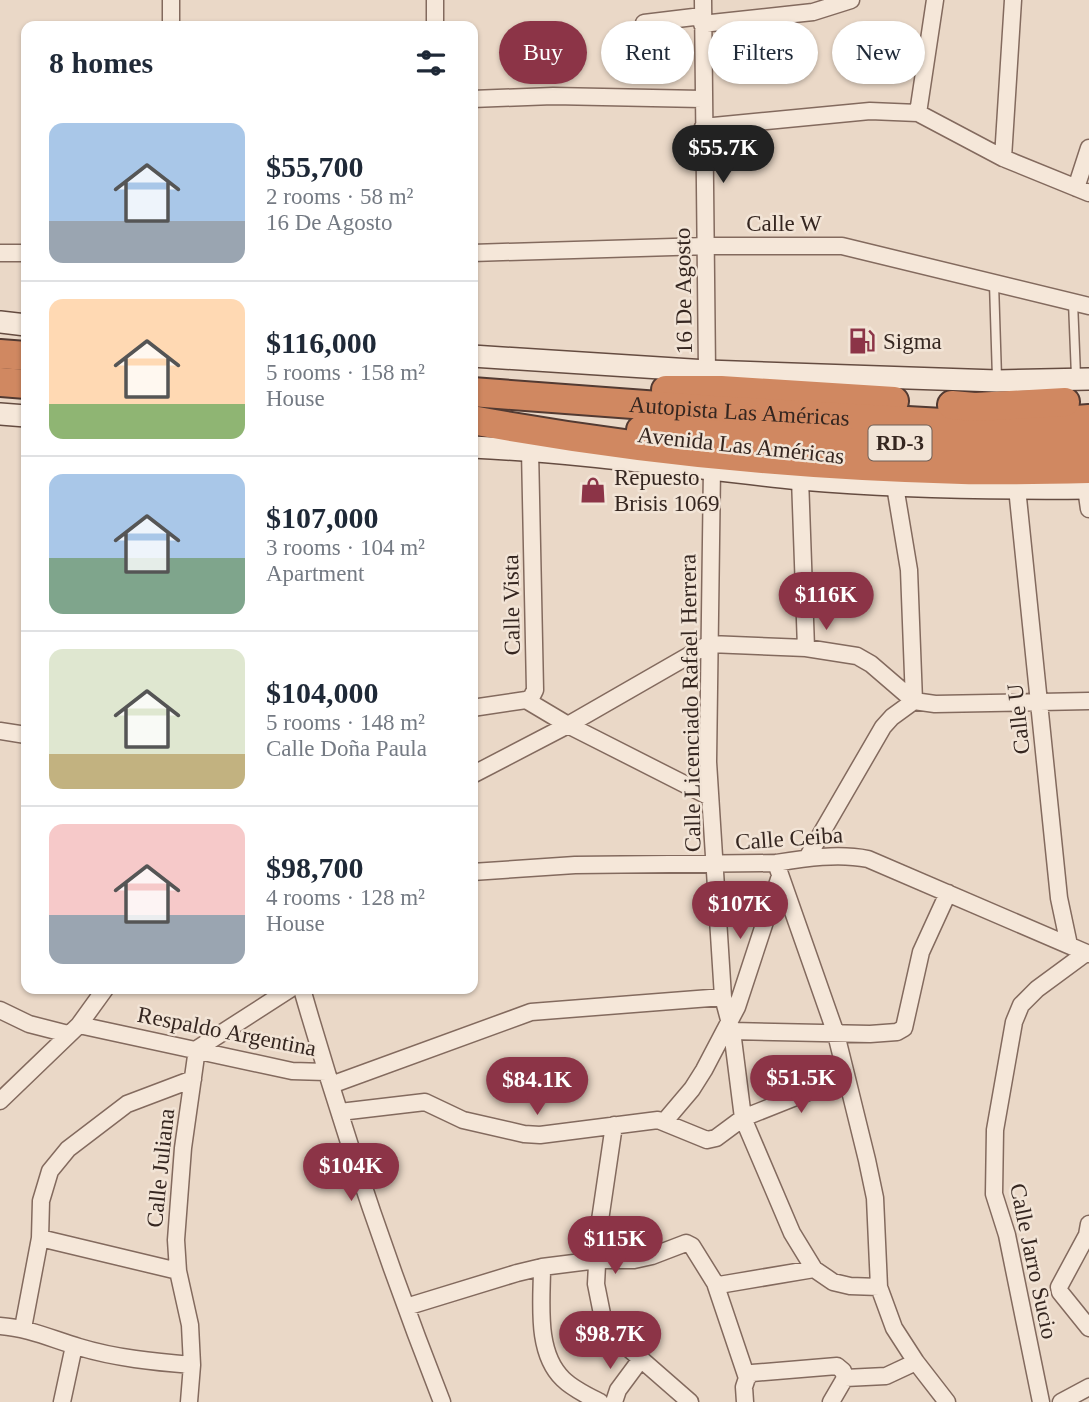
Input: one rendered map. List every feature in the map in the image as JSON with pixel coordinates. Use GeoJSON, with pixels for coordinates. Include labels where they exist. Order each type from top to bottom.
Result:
{"type":"FeatureCollection","features":[{"type":"Feature","properties":{"kind":"highway"},"geometry":{"type":"LineString","coordinates":[[0,354],[21,356]]}},
{"type":"Feature","properties":{"kind":"highway"},"geometry":{"type":"LineString","coordinates":[[0,382],[21,384]]}},
{"type":"Feature","properties":{"kind":"highway"},"geometry":{"type":"LineString","coordinates":[[593,401],[647,391],[721,390],[975,407],[1085,387]]}},
{"type":"Feature","properties":{"kind":"highway","name":"Autopista Las Américas"},"geometry":{"type":"LineString","coordinates":[[478,392],[593,401],[852,443],[1089,443]]}},
{"type":"Feature","properties":{"kind":"highway","name":"Autopista Las Américas"},"geometry":{"type":"LineString","coordinates":[[478,420],[996,426],[1089,419]]}},
{"type":"Feature","properties":{"kind":"highway"},"geometry":{"type":"LineString","coordinates":[[478,421],[562,437],[671,451],[962,470],[1088,482]]}},
{"type":"Feature","properties":{"kind":"street"},"geometry":{"type":"LineString","coordinates":[[171,0],[171,21]]}},
{"type":"Feature","properties":{"kind":"street"},"geometry":{"type":"LineString","coordinates":[[435,0],[435,21]]}},
{"type":"Feature","properties":{"kind":"street"},"geometry":{"type":"LineString","coordinates":[[655,21],[703,13],[813,12],[851,0]]}},
{"type":"Feature","properties":{"kind":"street"},"geometry":{"type":"LineString","coordinates":[[918,113],[935,0]]}},
{"type":"Feature","properties":{"kind":"street"},"geometry":{"type":"LineString","coordinates":[[1003,158],[1013,0]]}},
{"type":"Feature","properties":{"kind":"street","name":"16 De Agosto"},"geometry":{"type":"LineString","coordinates":[[703,13],[707,371]]}},
{"type":"Feature","properties":{"kind":"street"},"geometry":{"type":"LineString","coordinates":[[478,99],[553,96],[702,99]]}},
{"type":"Feature","properties":{"kind":"street"},"geometry":{"type":"LineString","coordinates":[[703,127],[870,111],[918,113],[1003,158],[1083,190],[1089,148]]}},
{"type":"Feature","properties":{"kind":"street","name":"Calle W"},"geometry":{"type":"LineString","coordinates":[[478,253],[706,246],[842,246],[1081,304]]}},
{"type":"Feature","properties":{"kind":"street"},"geometry":{"type":"LineString","coordinates":[[0,253],[21,253]]}},
{"type":"Feature","properties":{"kind":"street"},"geometry":{"type":"LineString","coordinates":[[0,323],[21,325]]}},
{"type":"Feature","properties":{"kind":"street"},"geometry":{"type":"LineString","coordinates":[[478,356],[707,371],[997,381],[1085,387]]}},
{"type":"Feature","properties":{"kind":"street"},"geometry":{"type":"LineString","coordinates":[[0,414],[21,416]]}},
{"type":"Feature","properties":{"kind":"street","name":"Avenida Las Américas"},"geometry":{"type":"LineString","coordinates":[[478,447],[530,450],[895,486],[1017,488],[1088,482]]}},
{"type":"Feature","properties":{"kind":"street","name":"Calle Vista"},"geometry":{"type":"LineString","coordinates":[[526,700],[531,698],[535,690],[530,450]]}},
{"type":"Feature","properties":{"kind":"street","name":"Calle Licenciado Rafael Herrera"},"geometry":{"type":"LineString","coordinates":[[712,468],[710,797],[723,997],[731,1026],[743,1118],[792,1233],[814,1269]]}},
{"type":"Feature","properties":{"kind":"street"},"geometry":{"type":"LineString","coordinates":[[800,478],[806,648]]}},
{"type":"Feature","properties":{"kind":"street"},"geometry":{"type":"LineString","coordinates":[[1088,482],[1089,509]]}},
{"type":"Feature","properties":{"kind":"street"},"geometry":{"type":"LineString","coordinates":[[895,486],[909,570],[915,701]]}},
{"type":"Feature","properties":{"kind":"street","name":"Calle U"},"geometry":{"type":"LineString","coordinates":[[1017,488],[1059,898],[1069,944]]}},
{"type":"Feature","properties":{"kind":"street"},"geometry":{"type":"LineString","coordinates":[[478,772],[568,725],[709,644],[806,648],[857,656],[871,664],[915,701],[935,704],[1089,701]]}},
{"type":"Feature","properties":{"kind":"street"},"geometry":{"type":"LineString","coordinates":[[478,707],[526,700],[568,725],[710,797]]}},
{"type":"Feature","properties":{"kind":"street"},"geometry":{"type":"LineString","coordinates":[[807,858],[883,727],[915,701]]}},
{"type":"Feature","properties":{"kind":"street"},"geometry":{"type":"LineString","coordinates":[[0,731],[21,734]]}},
{"type":"Feature","properties":{"kind":"street","name":"Calle Ceiba"},"geometry":{"type":"LineString","coordinates":[[478,872],[575,865],[715,865],[778,869],[807,858],[854,856],[868,859],[1087,953]]}},
{"type":"Feature","properties":{"kind":"street"},"geometry":{"type":"LineString","coordinates":[[664,1122],[692,1089],[731,1026],[778,869]]}},
{"type":"Feature","properties":{"kind":"street"},"geometry":{"type":"LineString","coordinates":[[778,869],[836,1034],[875,1198],[879,1287],[894,1328],[947,1402]]}},
{"type":"Feature","properties":{"kind":"street"},"geometry":{"type":"LineString","coordinates":[[731,1026],[836,1034],[897,1032],[904,1028],[921,952],[948,893]]}},
{"type":"Feature","properties":{"kind":"street","name":"Calle Jarro Sucio"},"geometry":{"type":"LineString","coordinates":[[1041,1402],[1007,1236],[994,1194],[995,1130],[1014,1022],[1021,1005],[1037,989],[1087,953]]}},
{"type":"Feature","properties":{"kind":"street"},"geometry":{"type":"LineString","coordinates":[[0,1101],[74,1029],[101,994]]}},
{"type":"Feature","properties":{"kind":"street"},"geometry":{"type":"LineString","coordinates":[[197,1049],[282,994]]}},
{"type":"Feature","properties":{"kind":"street"},"geometry":{"type":"LineString","coordinates":[[304,994],[329,1079],[406,1307],[442,1402]]}},
{"type":"Feature","properties":{"kind":"street"},"geometry":{"type":"LineString","coordinates":[[329,1079],[531,1012],[723,997]]}},
{"type":"Feature","properties":{"kind":"street","name":"Respaldo Argentina"},"geometry":{"type":"LineString","coordinates":[[0,1010],[29,1024],[197,1049],[329,1079]]}},
{"type":"Feature","properties":{"kind":"street","name":"Calle Juliana"},"geometry":{"type":"LineString","coordinates":[[189,1402],[192,1365],[190,1325],[178,1271],[176,1240],[183,1148],[197,1049]]}},
{"type":"Feature","properties":{"kind":"street"},"geometry":{"type":"LineString","coordinates":[[341,1112],[425,1102],[463,1121],[524,1134],[540,1135],[658,1120],[707,1140],[716,1138],[743,1118],[846,1077]]}},
{"type":"Feature","properties":{"kind":"street"},"geometry":{"type":"LineString","coordinates":[[23,1328],[40,1238],[41,1201],[50,1171],[68,1149],[127,1104],[193,1079]]}},
{"type":"Feature","properties":{"kind":"street"},"geometry":{"type":"LineString","coordinates":[[614,1125],[599,1227],[596,1283],[601,1314],[611,1333],[690,1402]]}},
{"type":"Feature","properties":{"kind":"street"},"geometry":{"type":"LineString","coordinates":[[1089,1224],[1087,1236],[1059,1287],[1060,1292],[1089,1328]]}},
{"type":"Feature","properties":{"kind":"street"},"geometry":{"type":"LineString","coordinates":[[40,1238],[178,1271]]}},
{"type":"Feature","properties":{"kind":"street"},"geometry":{"type":"LineString","coordinates":[[406,1307],[541,1267],[598,1260],[634,1260],[686,1243],[692,1246],[715,1283],[747,1378],[745,1402]]}},
{"type":"Feature","properties":{"kind":"street"},"geometry":{"type":"LineString","coordinates":[[541,1267],[543,1332],[549,1357],[562,1378],[600,1402]]}},
{"type":"Feature","properties":{"kind":"street"},"geometry":{"type":"LineString","coordinates":[[715,1283],[726,1285],[814,1269],[833,1282],[879,1287]]}},
{"type":"Feature","properties":{"kind":"street"},"geometry":{"type":"LineString","coordinates":[[0,1326],[23,1328],[74,1346],[159,1362],[192,1365]]}},
{"type":"Feature","properties":{"kind":"street"},"geometry":{"type":"LineString","coordinates":[[62,1402],[74,1346]]}},
{"type":"Feature","properties":{"kind":"street"},"geometry":{"type":"LineString","coordinates":[[614,1402],[618,1390],[641,1359]]}},
{"type":"Feature","properties":{"kind":"street"},"geometry":{"type":"LineString","coordinates":[[845,1378],[886,1376],[916,1362]]}},
{"type":"Feature","properties":{"kind":"street"},"geometry":{"type":"LineString","coordinates":[[747,1378],[752,1373],[837,1366],[843,1371],[845,1378],[831,1402]]}},
{"type":"Feature","properties":{"kind":"street"},"geometry":{"type":"LineString","coordinates":[[1061,1402],[1089,1387]]}},
{"type":"Feature","properties":{"kind":"lane"},"geometry":{"type":"LineString","coordinates":[[994,283],[997,381]]}},
{"type":"Feature","properties":{"kind":"lane"},"geometry":{"type":"LineString","coordinates":[[1081,304],[1085,387]]}},
{"type":"Feature","properties":{"kind":"place","name":"Sigma"},"geometry":{"type":"Point","coordinates":[862,341]}},
{"type":"Feature","properties":{"kind":"place","name":"Repuesto Brisis 1069"},"geometry":{"type":"Point","coordinates":[593,490]}}]}
